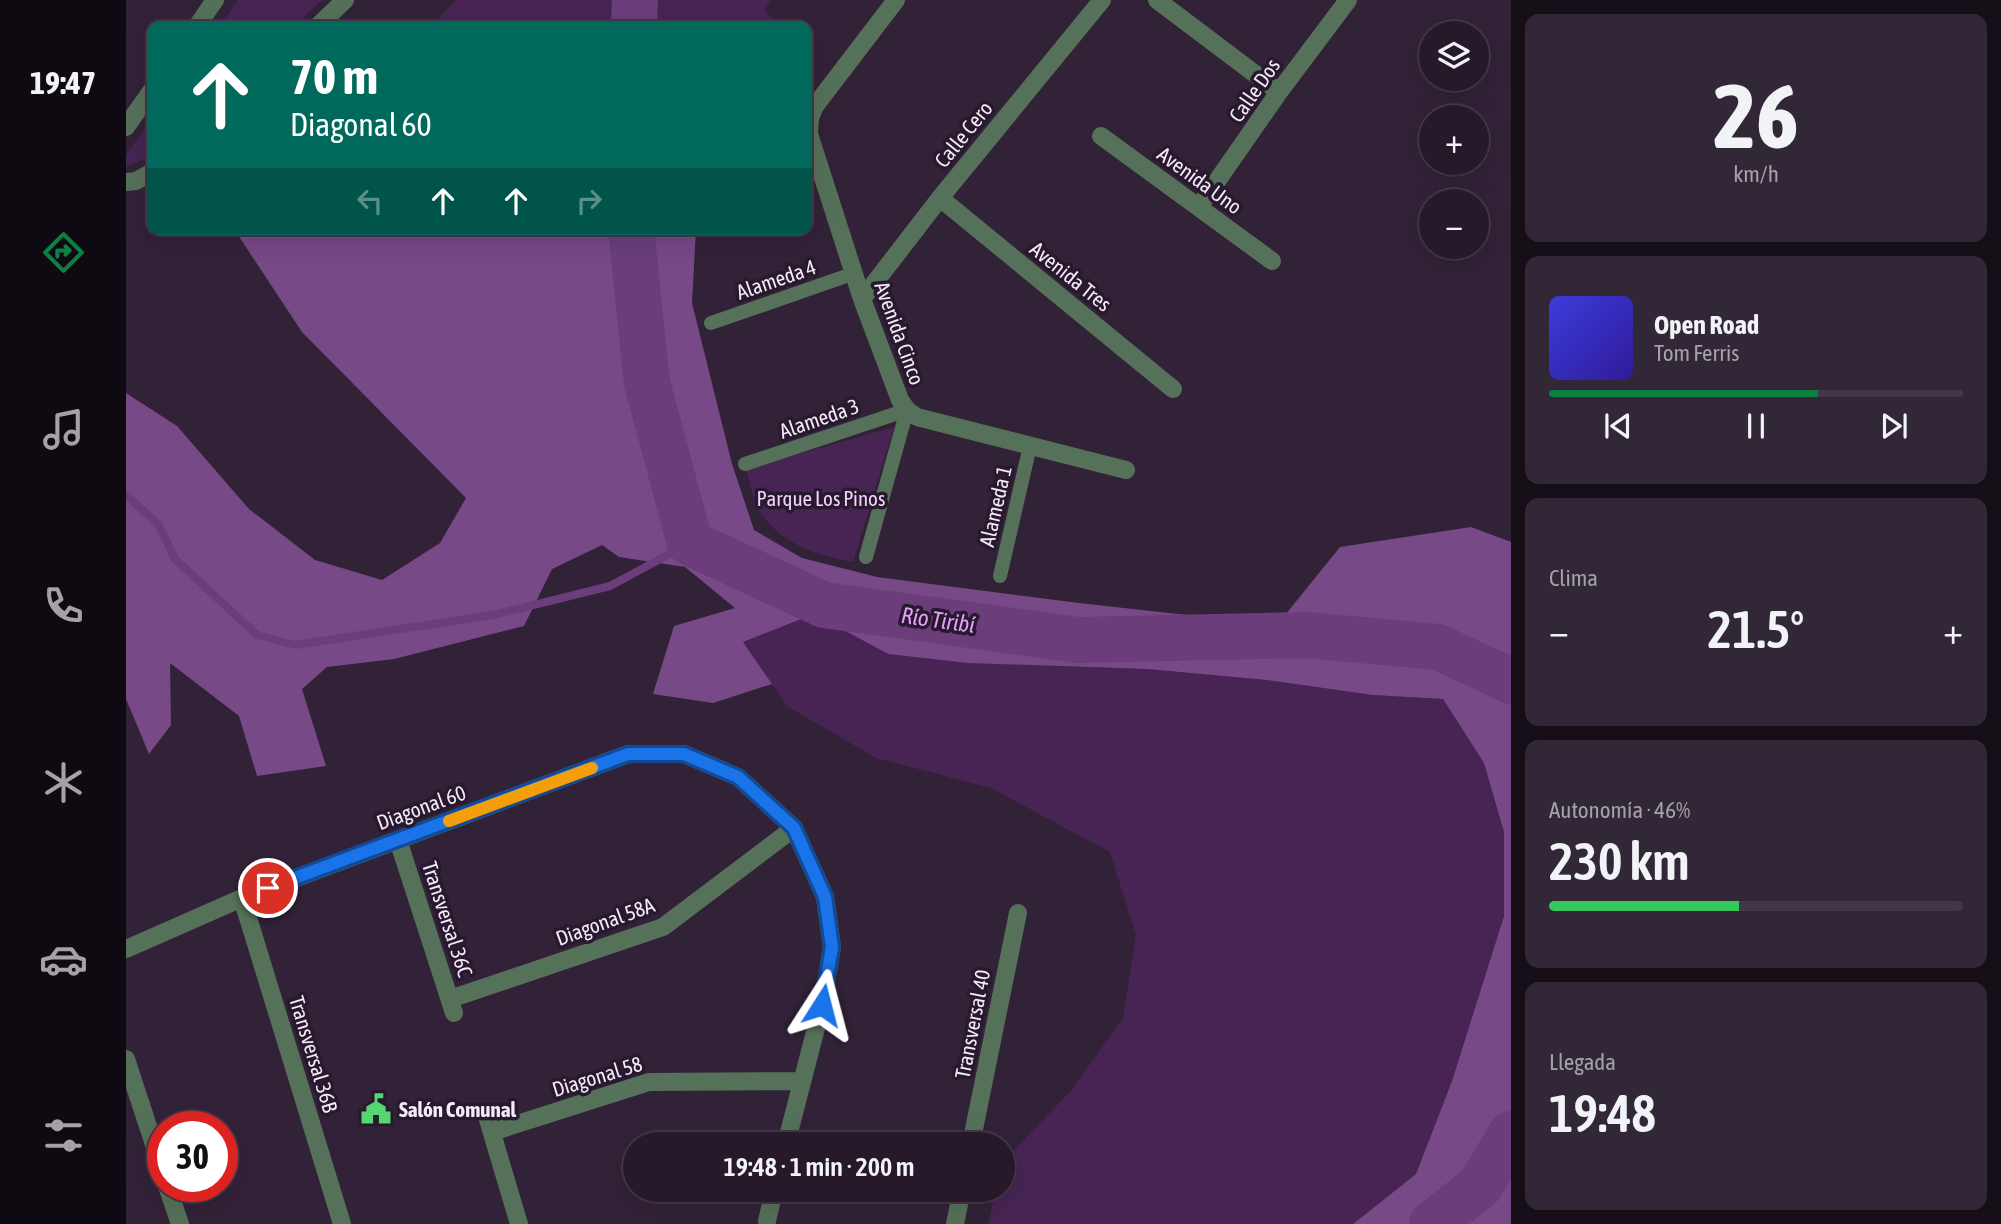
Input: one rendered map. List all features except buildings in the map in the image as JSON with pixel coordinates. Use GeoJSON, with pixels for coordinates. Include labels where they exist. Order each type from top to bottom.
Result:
{"type":"FeatureCollection","features":[{"type":"Feature","properties":{"kind":"street"},"geometry":{"type":"LineString","coordinates":[[200,21],[215,0]]}},
{"type":"Feature","properties":{"kind":"street"},"geometry":{"type":"LineString","coordinates":[[323,21],[345,0]]}},
{"type":"Feature","properties":{"kind":"street"},"geometry":{"type":"LineString","coordinates":[[812,113],[897,0]]}},
{"type":"Feature","properties":{"kind":"street","name":"Calle Cero"},"geometry":{"type":"LineString","coordinates":[[862,299],[940,198],[1101,0]]}},
{"type":"Feature","properties":{"kind":"street"},"geometry":{"type":"LineString","coordinates":[[1157,0],[1279,92]]}},
{"type":"Feature","properties":{"kind":"street","name":"Calle Dos"},"geometry":{"type":"LineString","coordinates":[[1199,207],[1279,92],[1348,0]]}},
{"type":"Feature","properties":{"kind":"street"},"geometry":{"type":"LineString","coordinates":[[126,127],[147,97]]}},
{"type":"Feature","properties":{"kind":"street","name":"Avenida Uno"},"geometry":{"type":"LineString","coordinates":[[1101,136],[1272,261]]}},
{"type":"Feature","properties":{"kind":"street","name":"Avenida Cinco"},"geometry":{"type":"LineString","coordinates":[[812,146],[862,299],[906,410],[917,417],[1126,470]]}},
{"type":"Feature","properties":{"kind":"street"},"geometry":{"type":"LineString","coordinates":[[126,182],[136,181],[147,175]]}},
{"type":"Feature","properties":{"kind":"street","name":"Avenida Tres"},"geometry":{"type":"LineString","coordinates":[[940,198],[1173,389]]}},
{"type":"Feature","properties":{"kind":"street","name":"Diagonal 60"},"geometry":{"type":"LineString","coordinates":[[126,949],[242,898],[628,754],[684,754],[738,777],[794,828]]}},
{"type":"Feature","properties":{"kind":"street"},"geometry":{"type":"LineString","coordinates":[[789,1132],[822,1005],[832,947],[825,897],[794,828]]}},
{"type":"Feature","properties":{"kind":"street","name":"Diagonal 58A"},"geometry":{"type":"LineString","coordinates":[[452,1006],[663,927],[794,828]]}},
{"type":"Feature","properties":{"kind":"street","name":"Transversal 36C"},"geometry":{"type":"LineString","coordinates":[[398,840],[452,1006]]}},
{"type":"Feature","properties":{"kind":"street","name":"Transversal 36B"},"geometry":{"type":"LineString","coordinates":[[242,898],[342,1224]]}},
{"type":"Feature","properties":{"kind":"street","name":"Transversal 40"},"geometry":{"type":"LineString","coordinates":[[973,1132],[1018,913]]}},
{"type":"Feature","properties":{"kind":"street"},"geometry":{"type":"LineString","coordinates":[[126,1059],[147,1123]]}},
{"type":"Feature","properties":{"kind":"street","name":"Diagonal 58"},"geometry":{"type":"LineString","coordinates":[[492,1132],[649,1082],[801,1081]]}},
{"type":"Feature","properties":{"kind":"street"},"geometry":{"type":"LineString","coordinates":[[486,1113],[519,1224]]}},
{"type":"Feature","properties":{"kind":"street"},"geometry":{"type":"LineString","coordinates":[[172,1202],[180,1224]]}},
{"type":"Feature","properties":{"kind":"street"},"geometry":{"type":"LineString","coordinates":[[768,1223],[772,1202]]}},
{"type":"Feature","properties":{"kind":"street"},"geometry":{"type":"LineString","coordinates":[[955,1224],[960,1202]]}},
{"type":"Feature","properties":{"kind":"lane","name":"Alameda 4"},"geometry":{"type":"LineString","coordinates":[[711,323],[855,274]]}},
{"type":"Feature","properties":{"kind":"lane","name":"Alameda 3"},"geometry":{"type":"LineString","coordinates":[[745,464],[906,410]]}},
{"type":"Feature","properties":{"kind":"lane"},"geometry":{"type":"LineString","coordinates":[[866,557],[906,410]]}},
{"type":"Feature","properties":{"kind":"lane","name":"Alameda 1"},"geometry":{"type":"LineString","coordinates":[[1000,576],[1030,446]]}},
{"type":"Feature","properties":{"kind":"green space"},"geometry":{"type":"Polygon","coordinates":[[[238,0],[322,0],[299,21],[223,21],[238,0]]]}},
{"type":"Feature","properties":{"kind":"green space"},"geometry":{"type":"Polygon","coordinates":[[[456,0],[771,0],[764,10],[775,21],[436,21],[456,0]]]}},
{"type":"Feature","properties":{"kind":"green space"},"geometry":{"type":"Polygon","coordinates":[[[147,125],[147,158],[126,167],[126,155],[147,125]]]}},
{"type":"Feature","properties":{"kind":"green space","name":"Parque Los Pinos"},"geometry":{"type":"Polygon","coordinates":[[[894,427],[853,562],[803,548],[781,534],[762,515],[754,499],[746,469],[894,427]]]}},
{"type":"Feature","properties":{"kind":"green space"},"geometry":{"type":"Polygon","coordinates":[[[814,614],[888,654],[968,663],[1147,669],[1267,680],[1373,695],[1443,699],[1484,763],[1504,832],[1504,916],[1452,1081],[1416,1174],[1353,1224],[988,1224],[993,1202],[1015,1202],[1015,1149],[1070,1092],[1123,1018],[1136,935],[1110,852],[991,788],[876,758],[787,706],[743,642],[814,614]]]}},
{"type":"Feature","properties":{"kind":"shaded area"},"geometry":{"type":"Polygon","coordinates":[[[238,235],[696,235],[692,303],[732,464],[754,530],[802,558],[877,577],[1277,625],[1340,547],[1471,527],[1511,542],[1511,1224],[1353,1224],[1416,1174],[1452,1081],[1504,916],[1504,832],[1484,763],[1443,699],[1373,695],[1267,680],[1147,669],[968,663],[888,654],[814,614],[743,642],[772,684],[713,703],[653,694],[674,626],[735,608],[685,567],[619,557],[602,545],[552,569],[524,626],[394,659],[327,667],[302,689],[326,766],[257,776],[239,716],[170,663],[171,725],[149,754],[126,699],[126,393],[177,426],[249,509],[315,560],[382,580],[440,543],[466,498],[302,332],[238,235]]]}},
{"type":"Feature","properties":{"kind":"waterway","name":"Río Tiribí"},"geometry":{"type":"LineString","coordinates":[[634,21],[635,0]]}},
{"type":"Feature","properties":{"kind":"waterway","name":"Río Tiribí"},"geometry":{"type":"LineString","coordinates":[[632,235],[647,383],[690,543],[824,605],[1078,640],[1306,635],[1438,647],[1511,681]]}},
{"type":"Feature","properties":{"kind":"waterway"},"geometry":{"type":"LineString","coordinates":[[126,495],[159,525],[175,559],[257,635],[295,645],[493,615],[610,586],[690,543]]}},
{"type":"Feature","properties":{"kind":"waterway","name":"Río Tiribí"},"geometry":{"type":"LineString","coordinates":[[1432,1224],[1480,1186],[1511,1134]]}},
{"type":"Feature","properties":{"kind":"slow traffic"},"geometry":{"type":"LineString","coordinates":[[449,821],[592,768]]}},
{"type":"Feature","properties":{"kind":"place","name":"Salón Comunal"},"geometry":{"type":"Point","coordinates":[376,1109]}},
{"type":"Feature","properties":{"kind":"route"},"geometry":{"type":"LineString","coordinates":[[268,888],[628,754],[684,754],[738,777],[794,828],[825,897],[832,947],[822,1005]]}}]}
